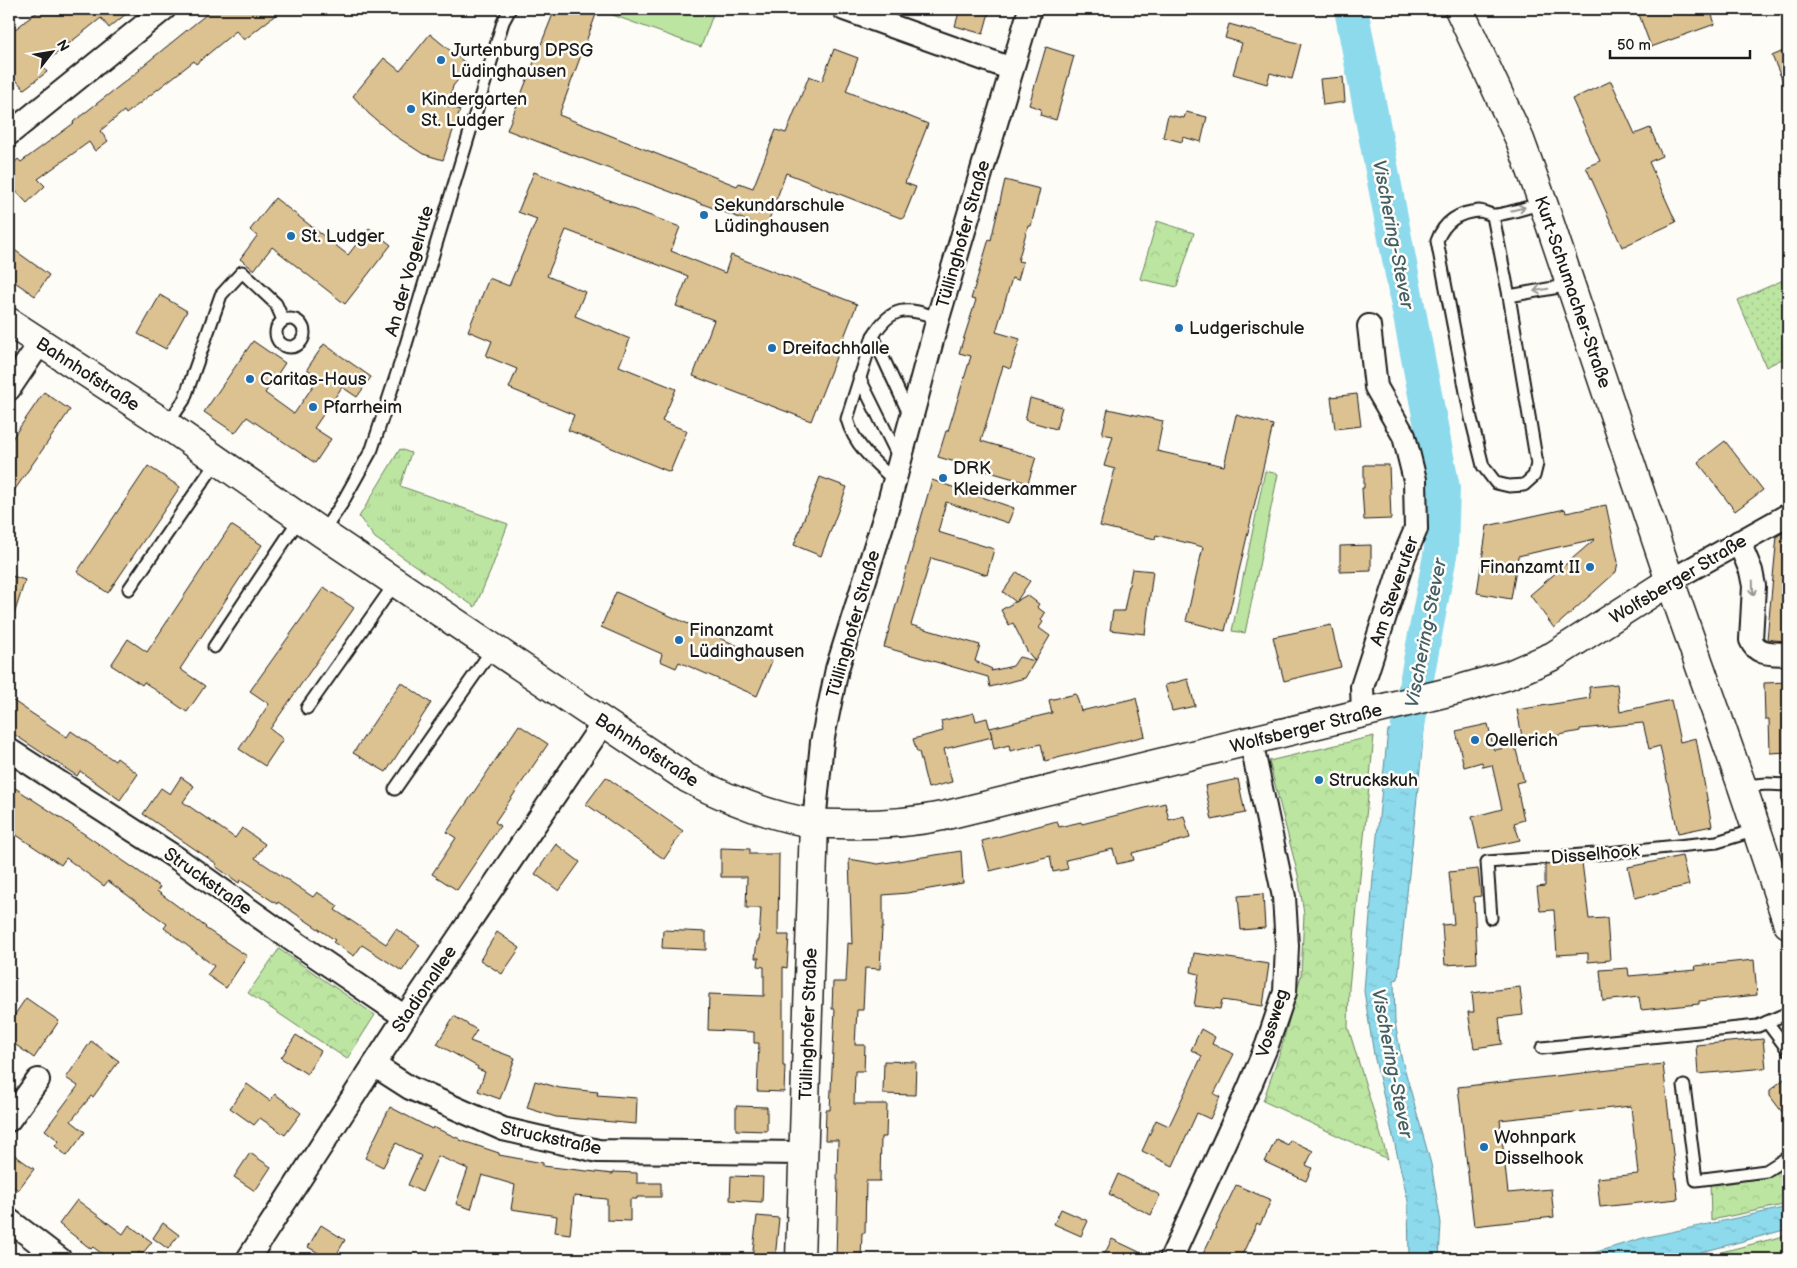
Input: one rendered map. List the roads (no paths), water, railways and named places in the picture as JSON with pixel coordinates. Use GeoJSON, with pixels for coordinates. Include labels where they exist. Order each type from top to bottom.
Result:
{"type":"FeatureCollection","features":[{"type":"Feature","properties":{"kind":"main road","name":"Kurt-Schumacher-Straße"},"geometry":{"type":"LineString","coordinates":[[1459,9],[1520,140],[1572,285],[1670,581]]}},
{"type":"Feature","properties":{"kind":"main road","name":"Bahnhofstraße"},"geometry":{"type":"LineString","coordinates":[[9,322],[167,426],[322,534],[494,647],[687,778],[714,792],[769,813],[814,823]]}},
{"type":"Feature","properties":{"kind":"main road","name":"Wolfsberger Straße"},"geometry":{"type":"LineString","coordinates":[[814,823],[862,825],[913,822],[1251,741],[1509,675],[1553,656],[1670,581]]}},
{"type":"Feature","properties":{"kind":"main road"},"geometry":{"type":"LineString","coordinates":[[1670,581],[1788,924]]}},
{"type":"Feature","properties":{"kind":"main road","name":"Tüllinghofer Straße"},"geometry":{"type":"LineString","coordinates":[[800,1259],[814,823]]}},
{"type":"Feature","properties":{"kind":"street"},"geometry":{"type":"LineString","coordinates":[[9,134],[164,9]]}},
{"type":"Feature","properties":{"kind":"street"},"geometry":{"type":"LineString","coordinates":[[844,9],[1012,69]]}},
{"type":"Feature","properties":{"kind":"street","name":"Tüllinghofer Straße"},"geometry":{"type":"LineString","coordinates":[[814,823],[822,742],[837,669],[897,470],[938,318],[1030,9]]}},
{"type":"Feature","properties":{"kind":"street","name":"Am Steverufer"},"geometry":{"type":"LineString","coordinates":[[1369,326],[1376,387],[1404,436],[1415,480],[1416,529],[1404,557],[1362,687],[1371,711]]}},
{"type":"Feature","properties":{"kind":"street"},"geometry":{"type":"LineString","coordinates":[[9,389],[40,343]]}},
{"type":"Feature","properties":{"kind":"street","name":"Wolfsberger Straße"},"geometry":{"type":"LineString","coordinates":[[1670,581],[1788,515]]}},
{"type":"Feature","properties":{"kind":"street"},"geometry":{"type":"LineString","coordinates":[[1739,542],[1752,571],[1754,586],[1751,640],[1753,648],[1760,652],[1788,654]]}},
{"type":"Feature","properties":{"kind":"street","name":"Stadionallee"},"geometry":{"type":"LineString","coordinates":[[248,1259],[405,1017],[604,722]]}},
{"type":"Feature","properties":{"kind":"street","name":"Vossweg"},"geometry":{"type":"LineString","coordinates":[[1171,1259],[1267,1046],[1285,992],[1288,946],[1284,897],[1251,741]]}},
{"type":"Feature","properties":{"kind":"street","name":"Struckstraße"},"geometry":{"type":"LineString","coordinates":[[9,750],[178,859],[405,1017]]}},
{"type":"Feature","properties":{"kind":"street","name":"Struckstraße"},"geometry":{"type":"LineString","coordinates":[[374,1066],[410,1088],[503,1129],[598,1151],[804,1153]]}},
{"type":"Feature","properties":{"kind":"street"},"geometry":{"type":"LineString","coordinates":[[9,1120],[38,1080]]}},
{"type":"Feature","properties":{"kind":"street"},"geometry":{"type":"LineString","coordinates":[[9,1220],[60,1259]]}},
{"type":"Feature","properties":{"kind":"lane","name":"An der Vogelrute"},"geometry":{"type":"LineString","coordinates":[[322,534],[341,505],[372,449],[401,362],[487,75],[510,9]]}},
{"type":"Feature","properties":{"kind":"lane"},"geometry":{"type":"LineString","coordinates":[[1493,216],[1509,296],[1537,464],[1534,476],[1524,485],[1509,486],[1496,483],[1483,466],[1479,454],[1437,240],[1441,230],[1448,222],[1459,216],[1480,211],[1493,216],[1543,203]]}},
{"type":"Feature","properties":{"kind":"lane"},"geometry":{"type":"LineString","coordinates":[[167,426],[184,400],[221,295],[242,272],[276,304],[282,320]]}},
{"type":"Feature","properties":{"kind":"lane"},"geometry":{"type":"LineString","coordinates":[[1509,296],[1572,285]]}},
{"type":"Feature","properties":{"kind":"lane"},"geometry":{"type":"LineString","coordinates":[[897,470],[866,453],[850,431],[847,419],[873,336],[880,325],[890,316],[902,311],[916,310],[938,318]]}},
{"type":"Feature","properties":{"kind":"lane"},"geometry":{"type":"LineString","coordinates":[[873,336],[911,418]]}},
{"type":"Feature","properties":{"kind":"lane"},"geometry":{"type":"LineString","coordinates":[[860,377],[897,470]]}},
{"type":"Feature","properties":{"kind":"lane"},"geometry":{"type":"LineString","coordinates":[[128,590],[217,460]]}},
{"type":"Feature","properties":{"kind":"lane"},"geometry":{"type":"LineString","coordinates":[[214,646],[300,518]]}},
{"type":"Feature","properties":{"kind":"lane"},"geometry":{"type":"LineString","coordinates":[[307,708],[396,582]]}},
{"type":"Feature","properties":{"kind":"lane"},"geometry":{"type":"LineString","coordinates":[[395,789],[494,647]]}},
{"type":"Feature","properties":{"kind":"lane"},"geometry":{"type":"LineString","coordinates":[[1742,786],[1788,785]]}},
{"type":"Feature","properties":{"kind":"lane","name":"Disselhook"},"geometry":{"type":"LineString","coordinates":[[1491,918],[1487,862],[1608,853],[1717,842],[1756,829]]}},
{"type":"Feature","properties":{"kind":"lane"},"geometry":{"type":"LineString","coordinates":[[1542,1048],[1758,1026],[1788,1013]]}},
{"type":"Feature","properties":{"kind":"lane"},"geometry":{"type":"LineString","coordinates":[[1767,1022],[1788,1050]]}},
{"type":"Feature","properties":{"kind":"lane"},"geometry":{"type":"LineString","coordinates":[[1684,1086],[1696,1180],[1766,1171],[1788,1158]]}},
{"type":"Feature","properties":{"kind":"water"},"geometry":{"type":"Polygon","coordinates":[[[1425,721],[1398,979],[1394,980],[1395,1022],[1401,1056],[1431,1164],[1441,1223],[1439,1259],[1409,1259],[1408,1201],[1374,1055],[1364,991],[1374,865],[1388,730],[1425,721]]]}},
{"type":"Feature","properties":{"kind":"water"},"geometry":{"type":"Polygon","coordinates":[[[1788,1207],[1788,1229],[1676,1259],[1573,1259],[1643,1238],[1788,1207]]]}},
{"type":"Feature","properties":{"kind":"waterway","name":"Vischering-Stever"},"geometry":{"type":"LineString","coordinates":[[1351,9],[1443,488],[1441,550],[1408,725],[1402,771]]}},
{"type":"Feature","properties":{"kind":"place","name":"Jurtenburg DPSG Lüdinghausen"},"geometry":{"type":"Point","coordinates":[441,60]}},
{"type":"Feature","properties":{"kind":"place","name":"Kindergarten St. Ludger"},"geometry":{"type":"Point","coordinates":[411,109]}},
{"type":"Feature","properties":{"kind":"place","name":"Sekundarschule Lüdinghausen"},"geometry":{"type":"Point","coordinates":[704,215]}},
{"type":"Feature","properties":{"kind":"place","name":"St. Ludger"},"geometry":{"type":"Point","coordinates":[291,236]}},
{"type":"Feature","properties":{"kind":"place","name":"Ludgerischule"},"geometry":{"type":"Point","coordinates":[1179,328]}},
{"type":"Feature","properties":{"kind":"place","name":"Dreifachhalle"},"geometry":{"type":"Point","coordinates":[772,348]}},
{"type":"Feature","properties":{"kind":"place","name":"Caritas-Haus"},"geometry":{"type":"Point","coordinates":[250,379]}},
{"type":"Feature","properties":{"kind":"place","name":"Pfarrheim"},"geometry":{"type":"Point","coordinates":[313,407]}},
{"type":"Feature","properties":{"kind":"place","name":"DRK Kleiderkammer"},"geometry":{"type":"Point","coordinates":[943,478]}},
{"type":"Feature","properties":{"kind":"place","name":"Finanzamt II"},"geometry":{"type":"Point","coordinates":[1590,567]}},
{"type":"Feature","properties":{"kind":"place","name":"Finanzamt Lüdinghausen"},"geometry":{"type":"Point","coordinates":[679,640]}},
{"type":"Feature","properties":{"kind":"place","name":"Oellerich"},"geometry":{"type":"Point","coordinates":[1475,740]}},
{"type":"Feature","properties":{"kind":"place","name":"Struckskuh"},"geometry":{"type":"Point","coordinates":[1319,780]}},
{"type":"Feature","properties":{"kind":"place","name":"Wohnpark Disselhook"},"geometry":{"type":"Point","coordinates":[1484,1147]}}]}
